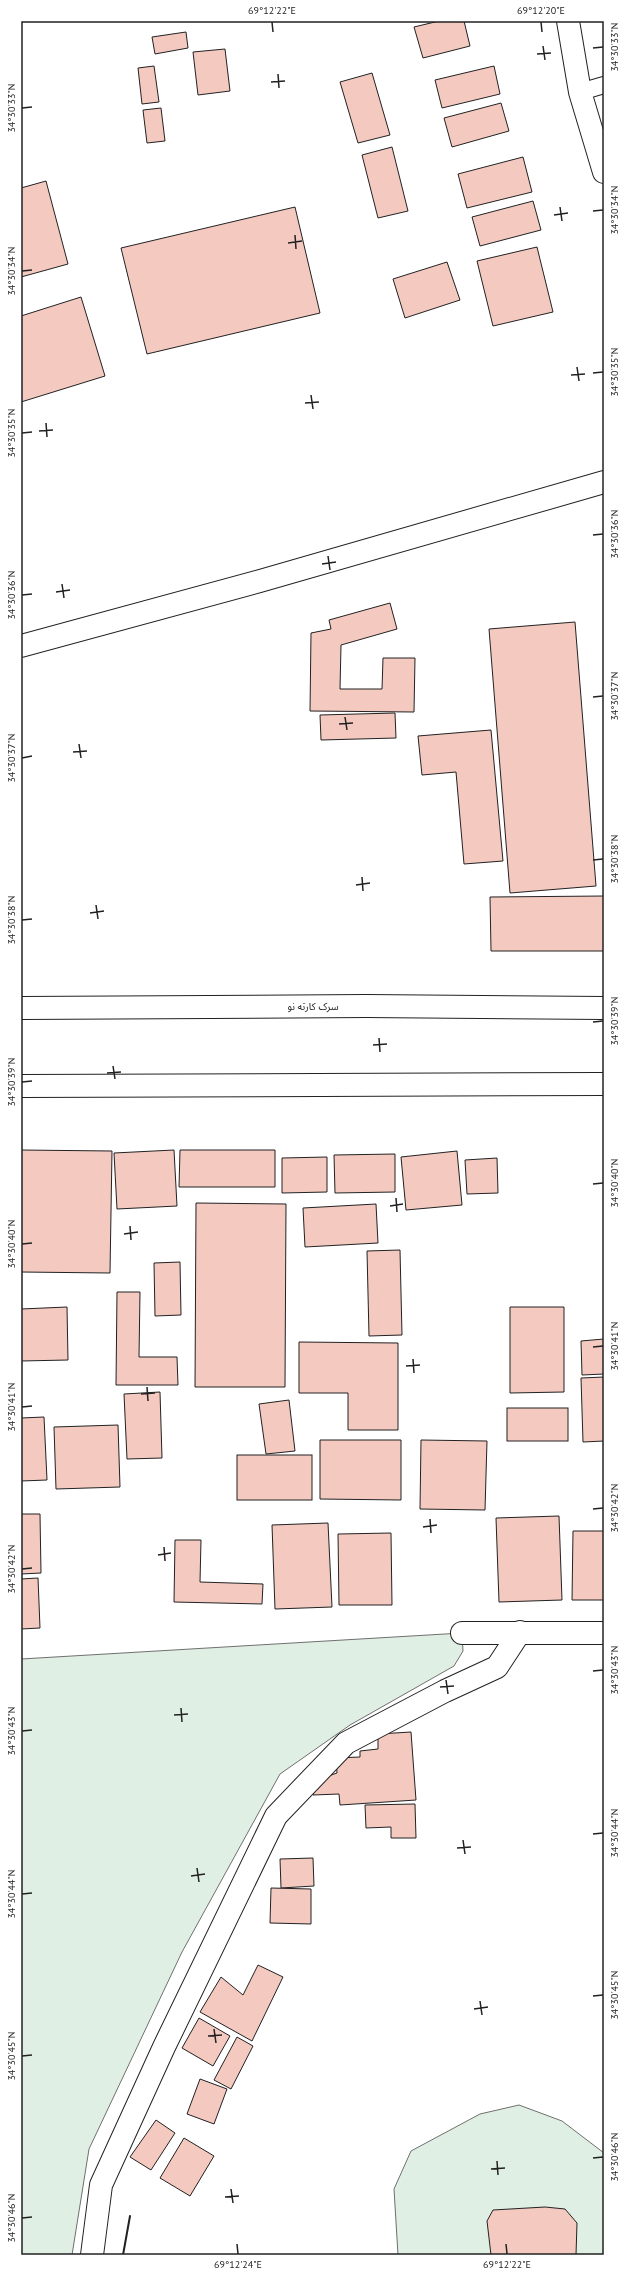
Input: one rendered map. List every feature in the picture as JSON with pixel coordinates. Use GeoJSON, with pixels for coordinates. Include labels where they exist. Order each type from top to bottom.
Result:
{"type":"FeatureCollection","features":[{"type":"Feature","properties":{"kind":"main road"},"geometry":{"type":"LineString","coordinates":[[568,21],[580,92],[604,172]]}},
{"type":"Feature","properties":{"kind":"main road"},"geometry":{"type":"LineString","coordinates":[[21,646],[260,581],[604,482]]}},
{"type":"Feature","properties":{"kind":"main road","name":"سرک کارته نو"},"geometry":{"type":"LineString","coordinates":[[21,1008],[366,1006],[604,1008]]}},
{"type":"Feature","properties":{"kind":"main road"},"geometry":{"type":"LineString","coordinates":[[21,1086],[604,1084]]}},
{"type":"Feature","properties":{"kind":"main road"},"geometry":{"type":"LineString","coordinates":[[92,2255],[102,2185],[164,2047],[276,1816],[346,1743],[445,1691],[497,1667],[520,1632]]}},
{"type":"Feature","properties":{"kind":"main road"},"geometry":{"type":"LineString","coordinates":[[462,1633],[604,1633]]}},
{"type":"Feature","properties":{"kind":"lane"},"geometry":{"type":"LineString","coordinates":[[580,92],[604,85]]}},
{"type":"Feature","properties":{"kind":"green space"},"geometry":{"type":"Polygon","coordinates":[[[462,1633],[463,1651],[454,1666],[350,1725],[280,1774],[182,1952],[89,2149],[72,2255],[21,2255],[21,1659],[462,1633]]]}},
{"type":"Feature","properties":{"kind":"green space"},"geometry":{"type":"Polygon","coordinates":[[[519,2105],[562,2121],[604,2153],[604,2255],[398,2255],[394,2189],[411,2151],[480,2114],[519,2105]]]}},
{"type":"Feature","properties":{"kind":"building"},"geometry":{"type":"Polygon","coordinates":[[[439,21],[464,21],[470,46],[423,58],[414,27],[439,21]]]}},
{"type":"Feature","properties":{"kind":"building"},"geometry":{"type":"Polygon","coordinates":[[[186,32],[188,48],[155,54],[152,37],[186,32]]]}},
{"type":"Feature","properties":{"kind":"building"},"geometry":{"type":"Polygon","coordinates":[[[225,49],[230,91],[198,95],[193,52],[225,49]]]}},
{"type":"Feature","properties":{"kind":"building"},"geometry":{"type":"Polygon","coordinates":[[[154,66],[159,102],[142,104],[138,68],[154,66]]]}},
{"type":"Feature","properties":{"kind":"building"},"geometry":{"type":"Polygon","coordinates":[[[494,66],[500,94],[442,108],[435,80],[494,66]]]}},
{"type":"Feature","properties":{"kind":"building"},"geometry":{"type":"Polygon","coordinates":[[[372,73],[390,135],[358,143],[340,82],[372,73]]]}},
{"type":"Feature","properties":{"kind":"building"},"geometry":{"type":"Polygon","coordinates":[[[501,103],[509,131],[452,147],[444,118],[501,103]]]}},
{"type":"Feature","properties":{"kind":"building"},"geometry":{"type":"Polygon","coordinates":[[[161,108],[165,141],[147,143],[143,110],[161,108]]]}},
{"type":"Feature","properties":{"kind":"building"},"geometry":{"type":"Polygon","coordinates":[[[392,147],[408,211],[378,218],[362,155],[392,147]]]}},
{"type":"Feature","properties":{"kind":"building"},"geometry":{"type":"Polygon","coordinates":[[[523,157],[532,192],[467,208],[458,174],[523,157]]]}},
{"type":"Feature","properties":{"kind":"building"},"geometry":{"type":"Polygon","coordinates":[[[46,181],[68,264],[21,277],[21,188],[46,181]]]}},
{"type":"Feature","properties":{"kind":"building"},"geometry":{"type":"Polygon","coordinates":[[[533,201],[541,230],[480,246],[472,217],[533,201]]]}},
{"type":"Feature","properties":{"kind":"building"},"geometry":{"type":"Polygon","coordinates":[[[295,207],[320,313],[147,354],[121,248],[295,207]]]}},
{"type":"Feature","properties":{"kind":"building"},"geometry":{"type":"Polygon","coordinates":[[[537,247],[553,312],[493,326],[477,261],[537,247]]]}},
{"type":"Feature","properties":{"kind":"building"},"geometry":{"type":"Polygon","coordinates":[[[447,262],[460,300],[405,318],[393,279],[447,262]]]}},
{"type":"Feature","properties":{"kind":"building"},"geometry":{"type":"Polygon","coordinates":[[[81,297],[105,376],[21,402],[21,316],[81,297]]]}},
{"type":"Feature","properties":{"kind":"building"},"geometry":{"type":"Polygon","coordinates":[[[390,603],[397,629],[341,645],[340,689],[382,689],[383,658],[415,658],[414,712],[310,711],[311,633],[331,629],[329,620],[390,603]]]}},
{"type":"Feature","properties":{"kind":"building"},"geometry":{"type":"Polygon","coordinates":[[[575,622],[596,886],[510,893],[489,629],[575,622]]]}},
{"type":"Feature","properties":{"kind":"building"},"geometry":{"type":"Polygon","coordinates":[[[395,713],[396,738],[321,740],[320,715],[395,713]]]}},
{"type":"Feature","properties":{"kind":"building"},"geometry":{"type":"Polygon","coordinates":[[[491,730],[503,861],[464,864],[456,772],[422,775],[418,736],[491,730]]]}},
{"type":"Feature","properties":{"kind":"building"},"geometry":{"type":"Polygon","coordinates":[[[604,896],[604,951],[491,951],[490,897],[604,896]]]}},
{"type":"Feature","properties":{"kind":"building"},"geometry":{"type":"Polygon","coordinates":[[[21,1150],[112,1151],[110,1273],[21,1272],[21,1150]]]}},
{"type":"Feature","properties":{"kind":"building"},"geometry":{"type":"Polygon","coordinates":[[[174,1150],[177,1206],[117,1209],[114,1153],[174,1150]]]}},
{"type":"Feature","properties":{"kind":"building"},"geometry":{"type":"Polygon","coordinates":[[[180,1150],[275,1150],[275,1187],[179,1187],[180,1150]]]}},
{"type":"Feature","properties":{"kind":"building"},"geometry":{"type":"Polygon","coordinates":[[[457,1151],[462,1205],[406,1210],[401,1157],[457,1151]]]}},
{"type":"Feature","properties":{"kind":"building"},"geometry":{"type":"Polygon","coordinates":[[[395,1154],[395,1192],[335,1193],[334,1155],[395,1154]]]}},
{"type":"Feature","properties":{"kind":"building"},"geometry":{"type":"Polygon","coordinates":[[[327,1157],[327,1192],[282,1193],[282,1158],[327,1157]]]}},
{"type":"Feature","properties":{"kind":"building"},"geometry":{"type":"Polygon","coordinates":[[[497,1158],[498,1193],[467,1194],[465,1160],[497,1158]]]}},
{"type":"Feature","properties":{"kind":"building"},"geometry":{"type":"Polygon","coordinates":[[[196,1203],[286,1204],[285,1387],[195,1387],[196,1203]]]}},
{"type":"Feature","properties":{"kind":"building"},"geometry":{"type":"Polygon","coordinates":[[[376,1204],[378,1243],[305,1247],[303,1208],[376,1204]]]}},
{"type":"Feature","properties":{"kind":"building"},"geometry":{"type":"Polygon","coordinates":[[[400,1250],[402,1335],[369,1336],[367,1251],[400,1250]]]}},
{"type":"Feature","properties":{"kind":"building"},"geometry":{"type":"Polygon","coordinates":[[[180,1262],[181,1315],[155,1316],[154,1263],[180,1262]]]}},
{"type":"Feature","properties":{"kind":"building"},"geometry":{"type":"Polygon","coordinates":[[[117,1292],[140,1292],[139,1357],[177,1357],[178,1385],[116,1385],[117,1292]]]}},
{"type":"Feature","properties":{"kind":"building"},"geometry":{"type":"Polygon","coordinates":[[[67,1307],[68,1360],[21,1361],[21,1309],[67,1307]]]}},
{"type":"Feature","properties":{"kind":"building"},"geometry":{"type":"Polygon","coordinates":[[[510,1307],[564,1307],[564,1392],[510,1393],[510,1307]]]}},
{"type":"Feature","properties":{"kind":"building"},"geometry":{"type":"Polygon","coordinates":[[[604,1339],[604,1374],[582,1375],[581,1341],[604,1339]]]}},
{"type":"Feature","properties":{"kind":"building"},"geometry":{"type":"Polygon","coordinates":[[[299,1342],[398,1343],[398,1430],[348,1430],[348,1393],[299,1393],[299,1342]]]}},
{"type":"Feature","properties":{"kind":"building"},"geometry":{"type":"Polygon","coordinates":[[[604,1377],[604,1441],[583,1442],[581,1378],[604,1377]]]}},
{"type":"Feature","properties":{"kind":"building"},"geometry":{"type":"Polygon","coordinates":[[[160,1392],[162,1458],[127,1459],[124,1394],[160,1392]]]}},
{"type":"Feature","properties":{"kind":"building"},"geometry":{"type":"Polygon","coordinates":[[[289,1400],[295,1451],[266,1454],[259,1404],[289,1400]]]}},
{"type":"Feature","properties":{"kind":"building"},"geometry":{"type":"Polygon","coordinates":[[[507,1408],[568,1408],[568,1441],[507,1441],[507,1408]]]}},
{"type":"Feature","properties":{"kind":"building"},"geometry":{"type":"Polygon","coordinates":[[[44,1417],[47,1480],[21,1481],[21,1418],[44,1417]]]}},
{"type":"Feature","properties":{"kind":"building"},"geometry":{"type":"Polygon","coordinates":[[[118,1425],[120,1487],[56,1489],[54,1427],[118,1425]]]}},
{"type":"Feature","properties":{"kind":"building"},"geometry":{"type":"Polygon","coordinates":[[[320,1440],[401,1440],[401,1500],[320,1499],[320,1440]]]}},
{"type":"Feature","properties":{"kind":"building"},"geometry":{"type":"Polygon","coordinates":[[[421,1440],[487,1441],[485,1510],[420,1509],[421,1440]]]}},
{"type":"Feature","properties":{"kind":"building"},"geometry":{"type":"Polygon","coordinates":[[[237,1455],[312,1455],[312,1500],[237,1500],[237,1455]]]}},
{"type":"Feature","properties":{"kind":"building"},"geometry":{"type":"Polygon","coordinates":[[[21,1514],[40,1514],[41,1573],[21,1574],[21,1514]]]}},
{"type":"Feature","properties":{"kind":"building"},"geometry":{"type":"Polygon","coordinates":[[[559,1516],[562,1600],[499,1602],[496,1518],[559,1516]]]}},
{"type":"Feature","properties":{"kind":"building"},"geometry":{"type":"Polygon","coordinates":[[[328,1523],[332,1607],[275,1609],[272,1525],[328,1523]]]}},
{"type":"Feature","properties":{"kind":"building"},"geometry":{"type":"Polygon","coordinates":[[[573,1531],[604,1531],[604,1600],[572,1600],[573,1531]]]}},
{"type":"Feature","properties":{"kind":"building"},"geometry":{"type":"Polygon","coordinates":[[[391,1533],[392,1605],[339,1605],[338,1534],[391,1533]]]}},
{"type":"Feature","properties":{"kind":"building"},"geometry":{"type":"Polygon","coordinates":[[[175,1540],[201,1540],[200,1582],[263,1584],[262,1604],[174,1602],[175,1540]]]}},
{"type":"Feature","properties":{"kind":"building"},"geometry":{"type":"Polygon","coordinates":[[[38,1578],[40,1628],[21,1629],[21,1579],[38,1578]]]}},
{"type":"Feature","properties":{"kind":"building"},"geometry":{"type":"Polygon","coordinates":[[[411,1732],[416,1800],[340,1805],[339,1794],[313,1795],[317,1780],[337,1773],[336,1758],[360,1757],[360,1751],[378,1749],[378,1734],[411,1732]]]}},
{"type":"Feature","properties":{"kind":"building"},"geometry":{"type":"Polygon","coordinates":[[[415,1804],[416,1838],[391,1838],[391,1827],[366,1828],[365,1805],[415,1804]]]}},
{"type":"Feature","properties":{"kind":"building"},"geometry":{"type":"Polygon","coordinates":[[[313,1858],[314,1886],[281,1888],[280,1859],[313,1858]]]}},
{"type":"Feature","properties":{"kind":"building"},"geometry":{"type":"Polygon","coordinates":[[[271,1888],[311,1889],[311,1924],[270,1923],[271,1888]]]}},
{"type":"Feature","properties":{"kind":"building"},"geometry":{"type":"Polygon","coordinates":[[[258,1965],[283,1977],[252,2041],[200,2012],[221,1977],[243,1995],[258,1965]]]}},
{"type":"Feature","properties":{"kind":"building"},"geometry":{"type":"Polygon","coordinates":[[[199,2018],[230,2036],[213,2066],[182,2048],[199,2018]]]}},
{"type":"Feature","properties":{"kind":"building"},"geometry":{"type":"Polygon","coordinates":[[[237,2037],[253,2046],[231,2089],[214,2080],[237,2037]]]}},
{"type":"Feature","properties":{"kind":"building"},"geometry":{"type":"Polygon","coordinates":[[[200,2079],[227,2089],[214,2124],[187,2114],[200,2079]]]}},
{"type":"Feature","properties":{"kind":"building"},"geometry":{"type":"Polygon","coordinates":[[[156,2120],[175,2133],[151,2170],[130,2157],[156,2120]]]}},
{"type":"Feature","properties":{"kind":"building"},"geometry":{"type":"Polygon","coordinates":[[[184,2138],[214,2156],[190,2196],[160,2178],[184,2138]]]}},
{"type":"Feature","properties":{"kind":"building"},"geometry":{"type":"Polygon","coordinates":[[[545,2207],[565,2209],[577,2223],[576,2255],[491,2255],[487,2221],[493,2210],[545,2207]]]}},
{"type":"Feature","properties":{"kind":"wall"},"geometry":{"type":"LineString","coordinates":[[123,2255],[130,2216]]}}]}
